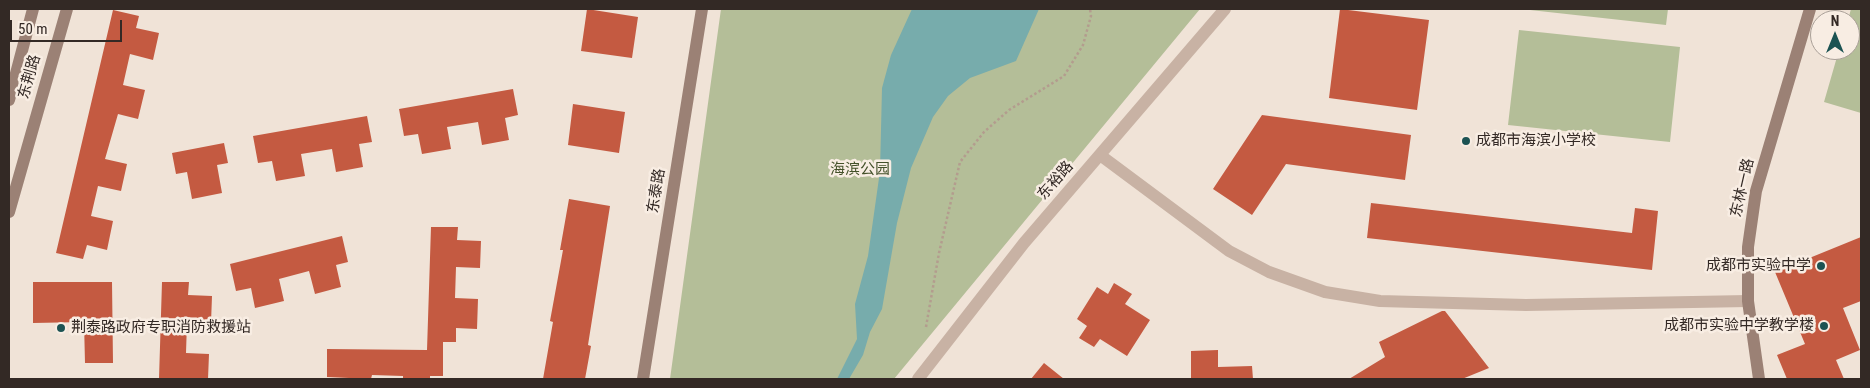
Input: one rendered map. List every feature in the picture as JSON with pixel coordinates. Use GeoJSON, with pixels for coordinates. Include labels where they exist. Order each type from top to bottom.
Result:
{"type":"FeatureCollection","features":[{"type":"Feature","properties":{"kind":"street","name":"东荆路"},"geometry":{"type":"LineString","coordinates":[[9,100],[33,9]]}},
{"type":"Feature","properties":{"kind":"street","name":"东荆路"},"geometry":{"type":"LineString","coordinates":[[9,212],[67,9]]}},
{"type":"Feature","properties":{"kind":"street","name":"东泰路"},"geometry":{"type":"LineString","coordinates":[[643,379],[702,9]]}},
{"type":"Feature","properties":{"kind":"street","name":"东裕路"},"geometry":{"type":"LineString","coordinates":[[918,379],[1024,243],[1225,9]]}},
{"type":"Feature","properties":{"kind":"street","name":"东林一路"},"geometry":{"type":"LineString","coordinates":[[1759,379],[1748,300],[1748,247],[1756,191],[1810,9]]}},
{"type":"Feature","properties":{"kind":"street"},"geometry":{"type":"LineString","coordinates":[[1100,155],[1229,251],[1269,272],[1325,292],[1380,301],[1526,305],[1748,300]]}},
{"type":"Feature","properties":{"kind":"path"},"geometry":{"type":"LineString","coordinates":[[926,327],[939,253],[960,162],[984,132],[1009,110],[1064,76],[1083,45],[1091,16],[1090,9]]}},
{"type":"Feature","properties":{"kind":"green space","name":"海滨公园"},"geometry":{"type":"Polygon","coordinates":[[[721,9],[1200,9],[894,379],[670,379],[721,9]]]}},
{"type":"Feature","properties":{"kind":"green space"},"geometry":{"type":"Polygon","coordinates":[[[1521,9],[1668,9],[1666,25],[1521,9]]]}},
{"type":"Feature","properties":{"kind":"green space"},"geometry":{"type":"Polygon","coordinates":[[[1861,9],[1861,113],[1824,102],[1836,60],[1860,60],[1860,10],[1851,10],[1861,9]]]}},
{"type":"Feature","properties":{"kind":"green space"},"geometry":{"type":"Polygon","coordinates":[[[1519,30],[1680,47],[1670,142],[1508,125],[1519,30]]]}},
{"type":"Feature","properties":{"kind":"water"},"geometry":{"type":"Polygon","coordinates":[[[912,9],[1039,9],[1016,61],[970,78],[948,96],[933,117],[911,168],[897,223],[882,309],[870,332],[863,355],[849,379],[837,379],[857,339],[855,304],[868,256],[880,171],[882,88],[891,55],[912,9]]]}},
{"type":"Feature","properties":{"kind":"building"},"geometry":{"type":"Polygon","coordinates":[[[587,9],[638,17],[632,58],[581,51],[587,9]]]}},
{"type":"Feature","properties":{"kind":"building"},"geometry":{"type":"Polygon","coordinates":[[[1340,9],[1429,20],[1417,110],[1329,98],[1340,9]]]}},
{"type":"Feature","properties":{"kind":"building"},"geometry":{"type":"Polygon","coordinates":[[[113,10],[139,16],[136,28],[159,33],[153,60],[130,54],[123,85],[145,90],[138,119],[118,114],[105,159],[127,164],[121,191],[98,186],[91,216],[113,221],[107,250],[87,245],[83,259],[56,253],[113,10]]]}},
{"type":"Feature","properties":{"kind":"building"},"geometry":{"type":"Polygon","coordinates":[[[513,89],[518,115],[505,118],[509,140],[482,145],[478,122],[447,127],[451,149],[422,154],[418,134],[404,136],[399,109],[513,89]]]}},
{"type":"Feature","properties":{"kind":"building"},"geometry":{"type":"Polygon","coordinates":[[[573,104],[625,112],[619,153],[568,145],[573,104]]]}},
{"type":"Feature","properties":{"kind":"building"},"geometry":{"type":"Polygon","coordinates":[[[1262,115],[1411,135],[1405,180],[1286,164],[1252,215],[1213,189],[1262,115]]]}},
{"type":"Feature","properties":{"kind":"building"},"geometry":{"type":"Polygon","coordinates":[[[367,116],[372,142],[359,144],[363,167],[336,172],[332,149],[301,154],[305,176],[276,181],[272,161],[258,163],[253,136],[367,116]]]}},
{"type":"Feature","properties":{"kind":"building"},"geometry":{"type":"Polygon","coordinates":[[[224,143],[228,163],[217,165],[222,193],[192,199],[187,172],[176,174],[172,153],[224,143]]]}},
{"type":"Feature","properties":{"kind":"building"},"geometry":{"type":"Polygon","coordinates":[[[569,199],[610,206],[588,345],[591,346],[585,379],[543,379],[553,322],[550,321],[563,250],[560,250],[569,199]]]}},
{"type":"Feature","properties":{"kind":"building"},"geometry":{"type":"Polygon","coordinates":[[[1371,203],[1632,233],[1635,208],[1658,211],[1652,270],[1367,238],[1371,203]]]}},
{"type":"Feature","properties":{"kind":"building"},"geometry":{"type":"Polygon","coordinates":[[[431,227],[458,227],[457,240],[481,241],[480,268],[456,267],[455,298],[478,299],[477,329],[456,328],[456,342],[443,342],[443,376],[430,376],[430,379],[403,379],[403,376],[372,375],[371,379],[327,377],[327,349],[427,350],[431,227]]]}},
{"type":"Feature","properties":{"kind":"building"},"geometry":{"type":"Polygon","coordinates":[[[342,236],[348,262],[336,265],[341,287],[315,294],[309,271],[279,279],[284,301],[255,308],[251,288],[236,291],[230,264],[342,236]]]}},
{"type":"Feature","properties":{"kind":"building","name":"成都市实验中学教学楼"},"geometry":{"type":"Polygon","coordinates":[[[1861,237],[1861,301],[1843,308],[1860,350],[1836,360],[1844,379],[1787,379],[1777,355],[1805,344],[1775,272],[1861,237]]]}},
{"type":"Feature","properties":{"kind":"building"},"geometry":{"type":"Polygon","coordinates":[[[33,282],[112,282],[113,363],[85,363],[84,322],[33,323],[33,282]]]}},
{"type":"Feature","properties":{"kind":"building"},"geometry":{"type":"Polygon","coordinates":[[[162,282],[189,282],[188,295],[212,296],[211,323],[187,322],[186,353],[209,354],[208,379],[159,379],[162,282]]]}},
{"type":"Feature","properties":{"kind":"building"},"geometry":{"type":"Polygon","coordinates":[[[1114,283],[1132,294],[1125,304],[1150,320],[1127,356],[1100,339],[1094,347],[1079,338],[1087,326],[1077,319],[1097,287],[1108,294],[1114,283]]]}},
{"type":"Feature","properties":{"kind":"building"},"geometry":{"type":"Polygon","coordinates":[[[1445,311],[1489,368],[1462,379],[1349,379],[1385,357],[1379,342],[1445,311]]]}},
{"type":"Feature","properties":{"kind":"building"},"geometry":{"type":"Polygon","coordinates":[[[1218,350],[1218,367],[1252,366],[1253,379],[1191,379],[1191,351],[1218,350]]]}},
{"type":"Feature","properties":{"kind":"building"},"geometry":{"type":"Polygon","coordinates":[[[1044,363],[1064,379],[1031,379],[1044,363]]]}},
{"type":"Feature","properties":{"kind":"place","name":"成都市海滨小学校"},"geometry":{"type":"Point","coordinates":[1466,141]}},
{"type":"Feature","properties":{"kind":"place","name":"成都市实验中学"},"geometry":{"type":"Point","coordinates":[1821,266]}},
{"type":"Feature","properties":{"kind":"place","name":"成都市实验中学教学楼"},"geometry":{"type":"Point","coordinates":[1824,326]}},
{"type":"Feature","properties":{"kind":"place","name":"荆泰路政府专职消防救援站"},"geometry":{"type":"Point","coordinates":[61,328]}}]}
